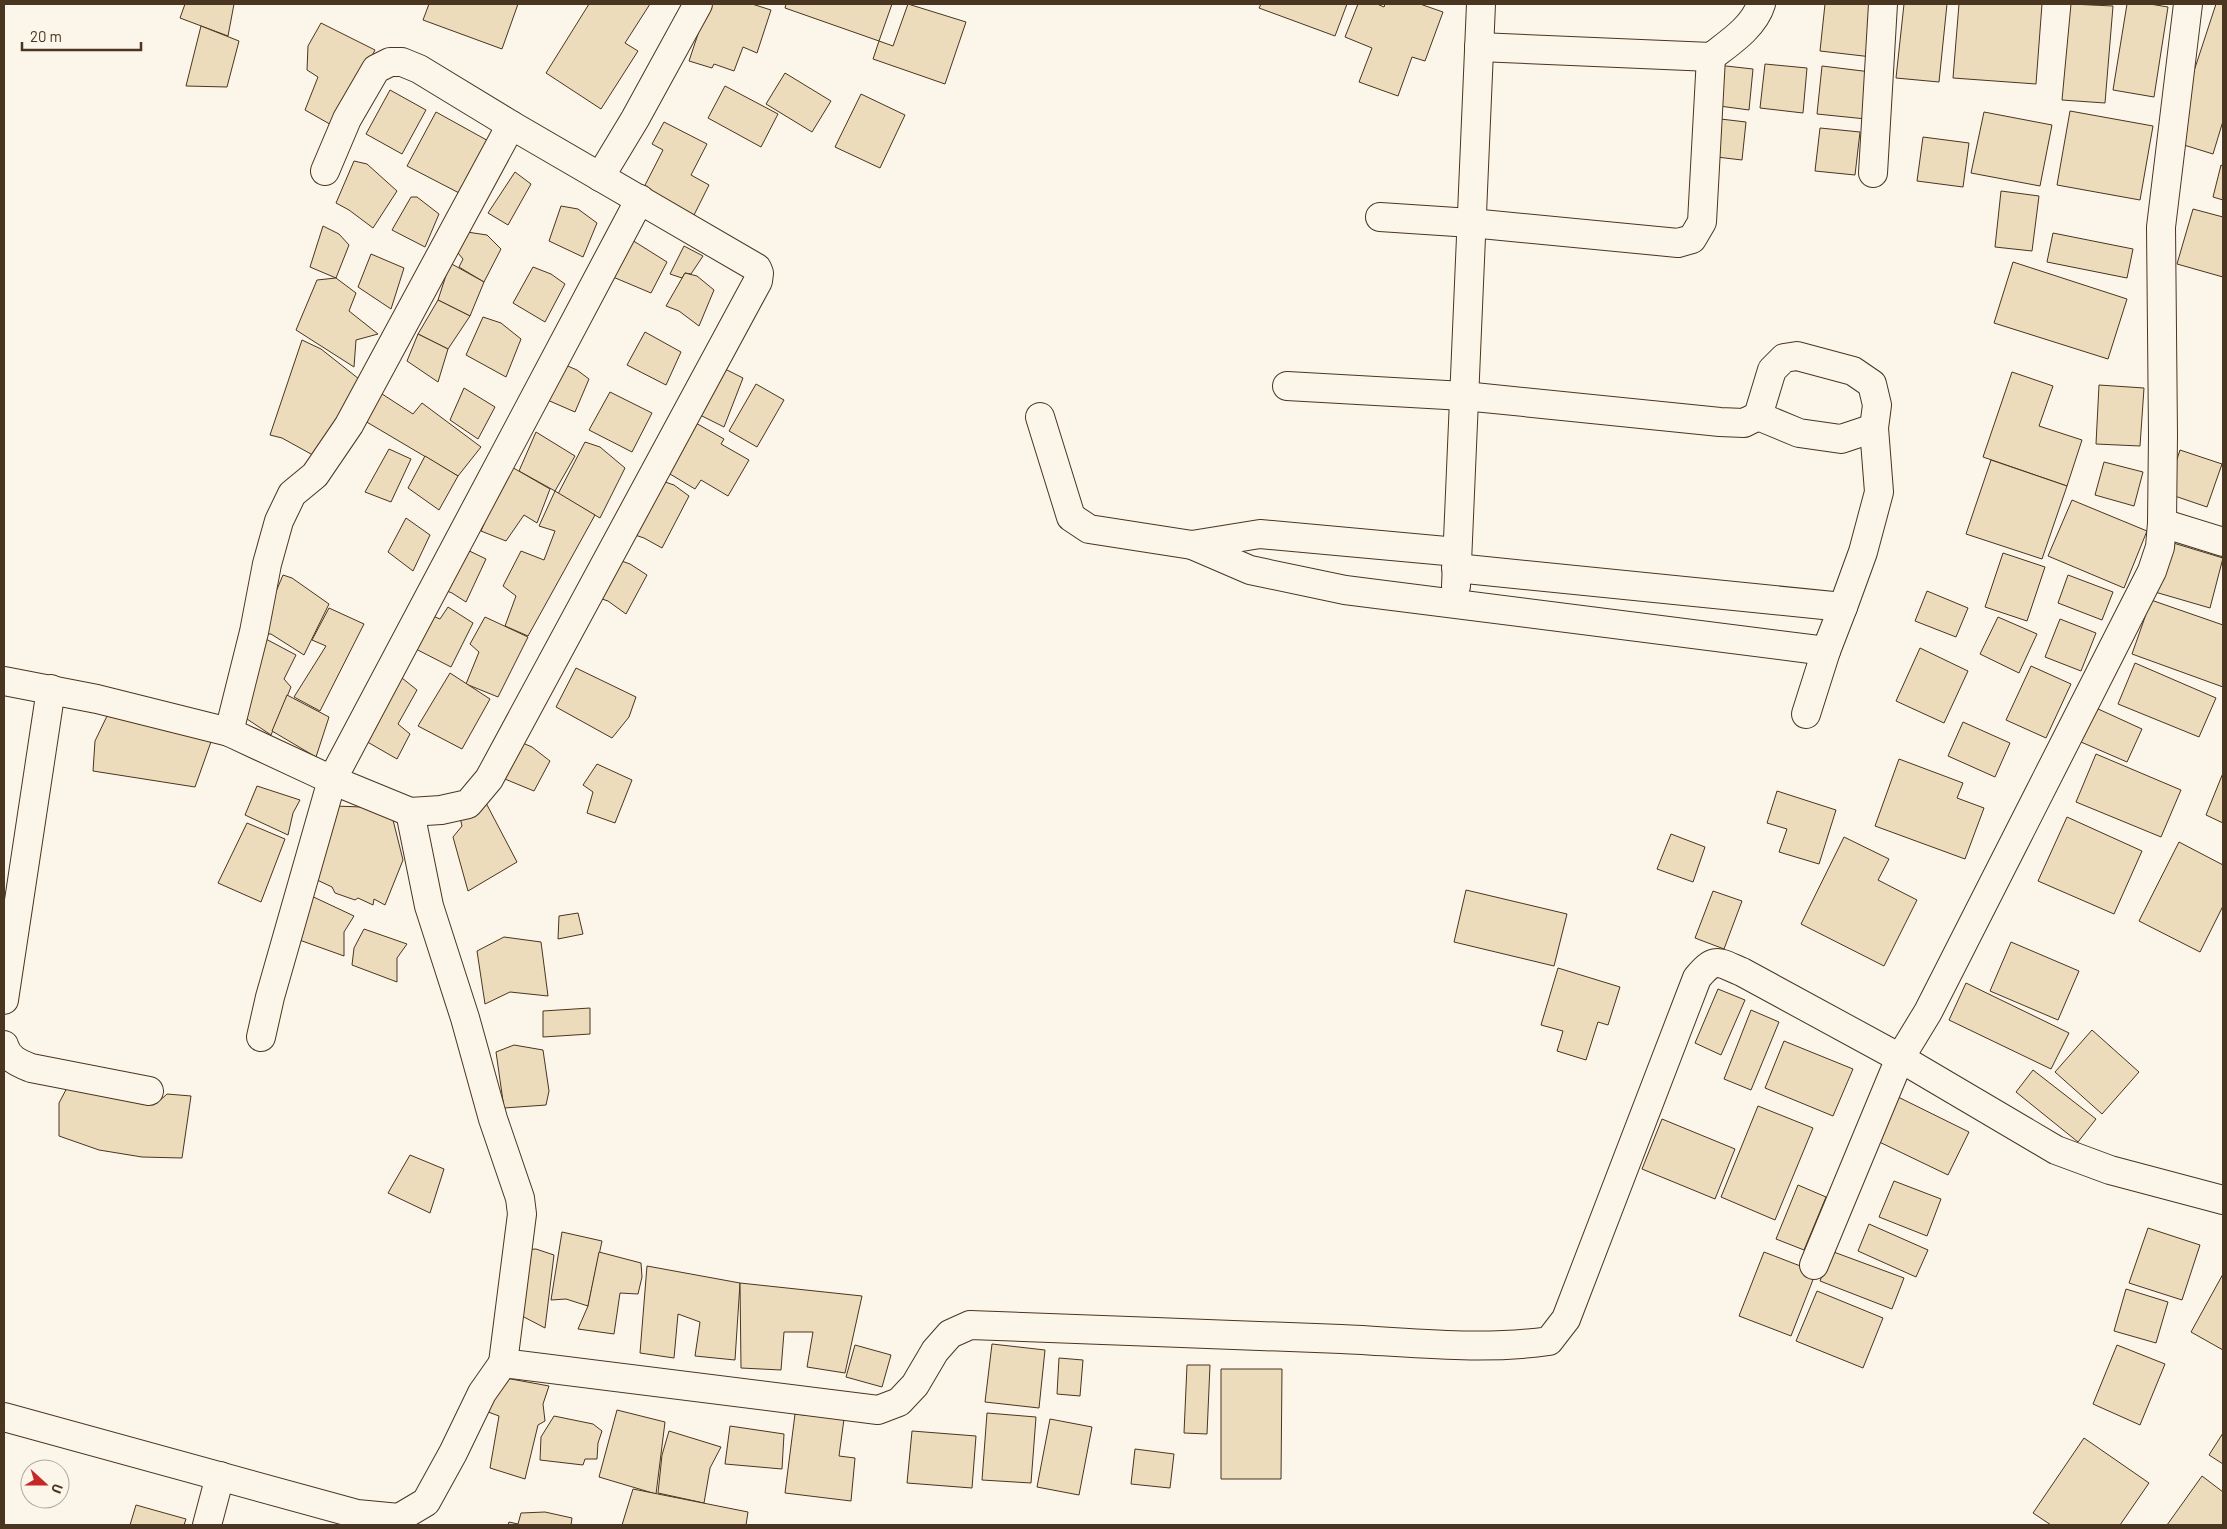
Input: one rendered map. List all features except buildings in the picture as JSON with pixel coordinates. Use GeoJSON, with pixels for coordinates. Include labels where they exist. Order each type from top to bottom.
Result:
{"type":"FeatureCollection","features":[{"type":"Feature","properties":{"kind":"street"},"geometry":{"type":"LineString","coordinates":[[600,177],[635,119],[698,4]]}},
{"type":"Feature","properties":{"kind":"street"},"geometry":{"type":"LineString","coordinates":[[1455,605],[1480,4]]}},
{"type":"Feature","properties":{"kind":"street"},"geometry":{"type":"LineString","coordinates":[[1479,47],[1711,57],[1743,32],[1758,13],[1761,4]]}},
{"type":"Feature","properties":{"kind":"street"},"geometry":{"type":"LineString","coordinates":[[1873,173],[1883,4]]}},
{"type":"Feature","properties":{"kind":"street"},"geometry":{"type":"LineString","coordinates":[[1814,1265],[1900,1058],[1928,1012],[2152,571],[2160,546],[2163,435],[2161,227],[2188,4]]}},
{"type":"Feature","properties":{"kind":"street"},"geometry":{"type":"LineString","coordinates":[[1380,217],[1471,223],[1678,243],[1692,239],[1702,222],[1711,57]]}},
{"type":"Feature","properties":{"kind":"street"},"geometry":{"type":"LineString","coordinates":[[4,680],[97,698],[228,732],[332,780],[410,812],[441,810],[468,804],[489,779],[758,281],[760,274],[757,268],[510,125],[419,69],[402,62],[390,62],[376,69],[347,119],[325,171]]}},
{"type":"Feature","properties":{"kind":"street"},"geometry":{"type":"LineString","coordinates":[[228,732],[254,632],[267,564],[279,522],[292,494],[315,475],[349,425],[510,125]]}},
{"type":"Feature","properties":{"kind":"street"},"geometry":{"type":"LineString","coordinates":[[261,1037],[270,997],[332,780],[640,199]]}},
{"type":"Feature","properties":{"kind":"street"},"geometry":{"type":"LineString","coordinates":[[1758,416],[1772,370],[1784,358],[1797,356],[1852,371],[1872,384],[1877,405],[1874,428],[1879,492],[1863,552],[1826,651],[1806,714]]}},
{"type":"Feature","properties":{"kind":"street"},"geometry":{"type":"LineString","coordinates":[[1287,386],[1464,396],[1720,422],[1744,422],[1758,416],[1799,433],[1841,440],[1874,428]]}},
{"type":"Feature","properties":{"kind":"street"},"geometry":{"type":"LineString","coordinates":[[1040,417],[1071,517],[1089,529],[1192,545],[1250,570],[1345,590],[1826,651]]}},
{"type":"Feature","properties":{"kind":"street"},"geometry":{"type":"LineString","coordinates":[[2162,523],[2223,542]]}},
{"type":"Feature","properties":{"kind":"street"},"geometry":{"type":"LineString","coordinates":[[1192,545],[1260,534],[1843,607]]}},
{"type":"Feature","properties":{"kind":"street"},"geometry":{"type":"LineString","coordinates":[[4,1000],[51,690]]}},
{"type":"Feature","properties":{"kind":"street"},"geometry":{"type":"LineString","coordinates":[[4,1417],[357,1514],[400,1518],[426,1502],[453,1453],[482,1393],[503,1362],[522,1214],[520,1198],[493,1119],[429,906],[410,812]]}},
{"type":"Feature","properties":{"kind":"street"},"geometry":{"type":"LineString","coordinates":[[503,1362],[878,1410],[899,1402],[915,1385],[935,1350],[950,1334],[970,1326],[1355,1340],[1456,1347],[1514,1346],[1549,1341],[1566,1319],[1696,978],[1707,965],[1719,962],[1742,972],[1900,1058],[2056,1150],[2110,1170],[2223,1200]]}},
{"type":"Feature","properties":{"kind":"street"},"geometry":{"type":"LineString","coordinates":[[4,1045],[6,1054],[16,1062],[31,1068],[148,1091]]}},
{"type":"Feature","properties":{"kind":"street"},"geometry":{"type":"LineString","coordinates":[[208,1525],[220,1476]]}}]}
